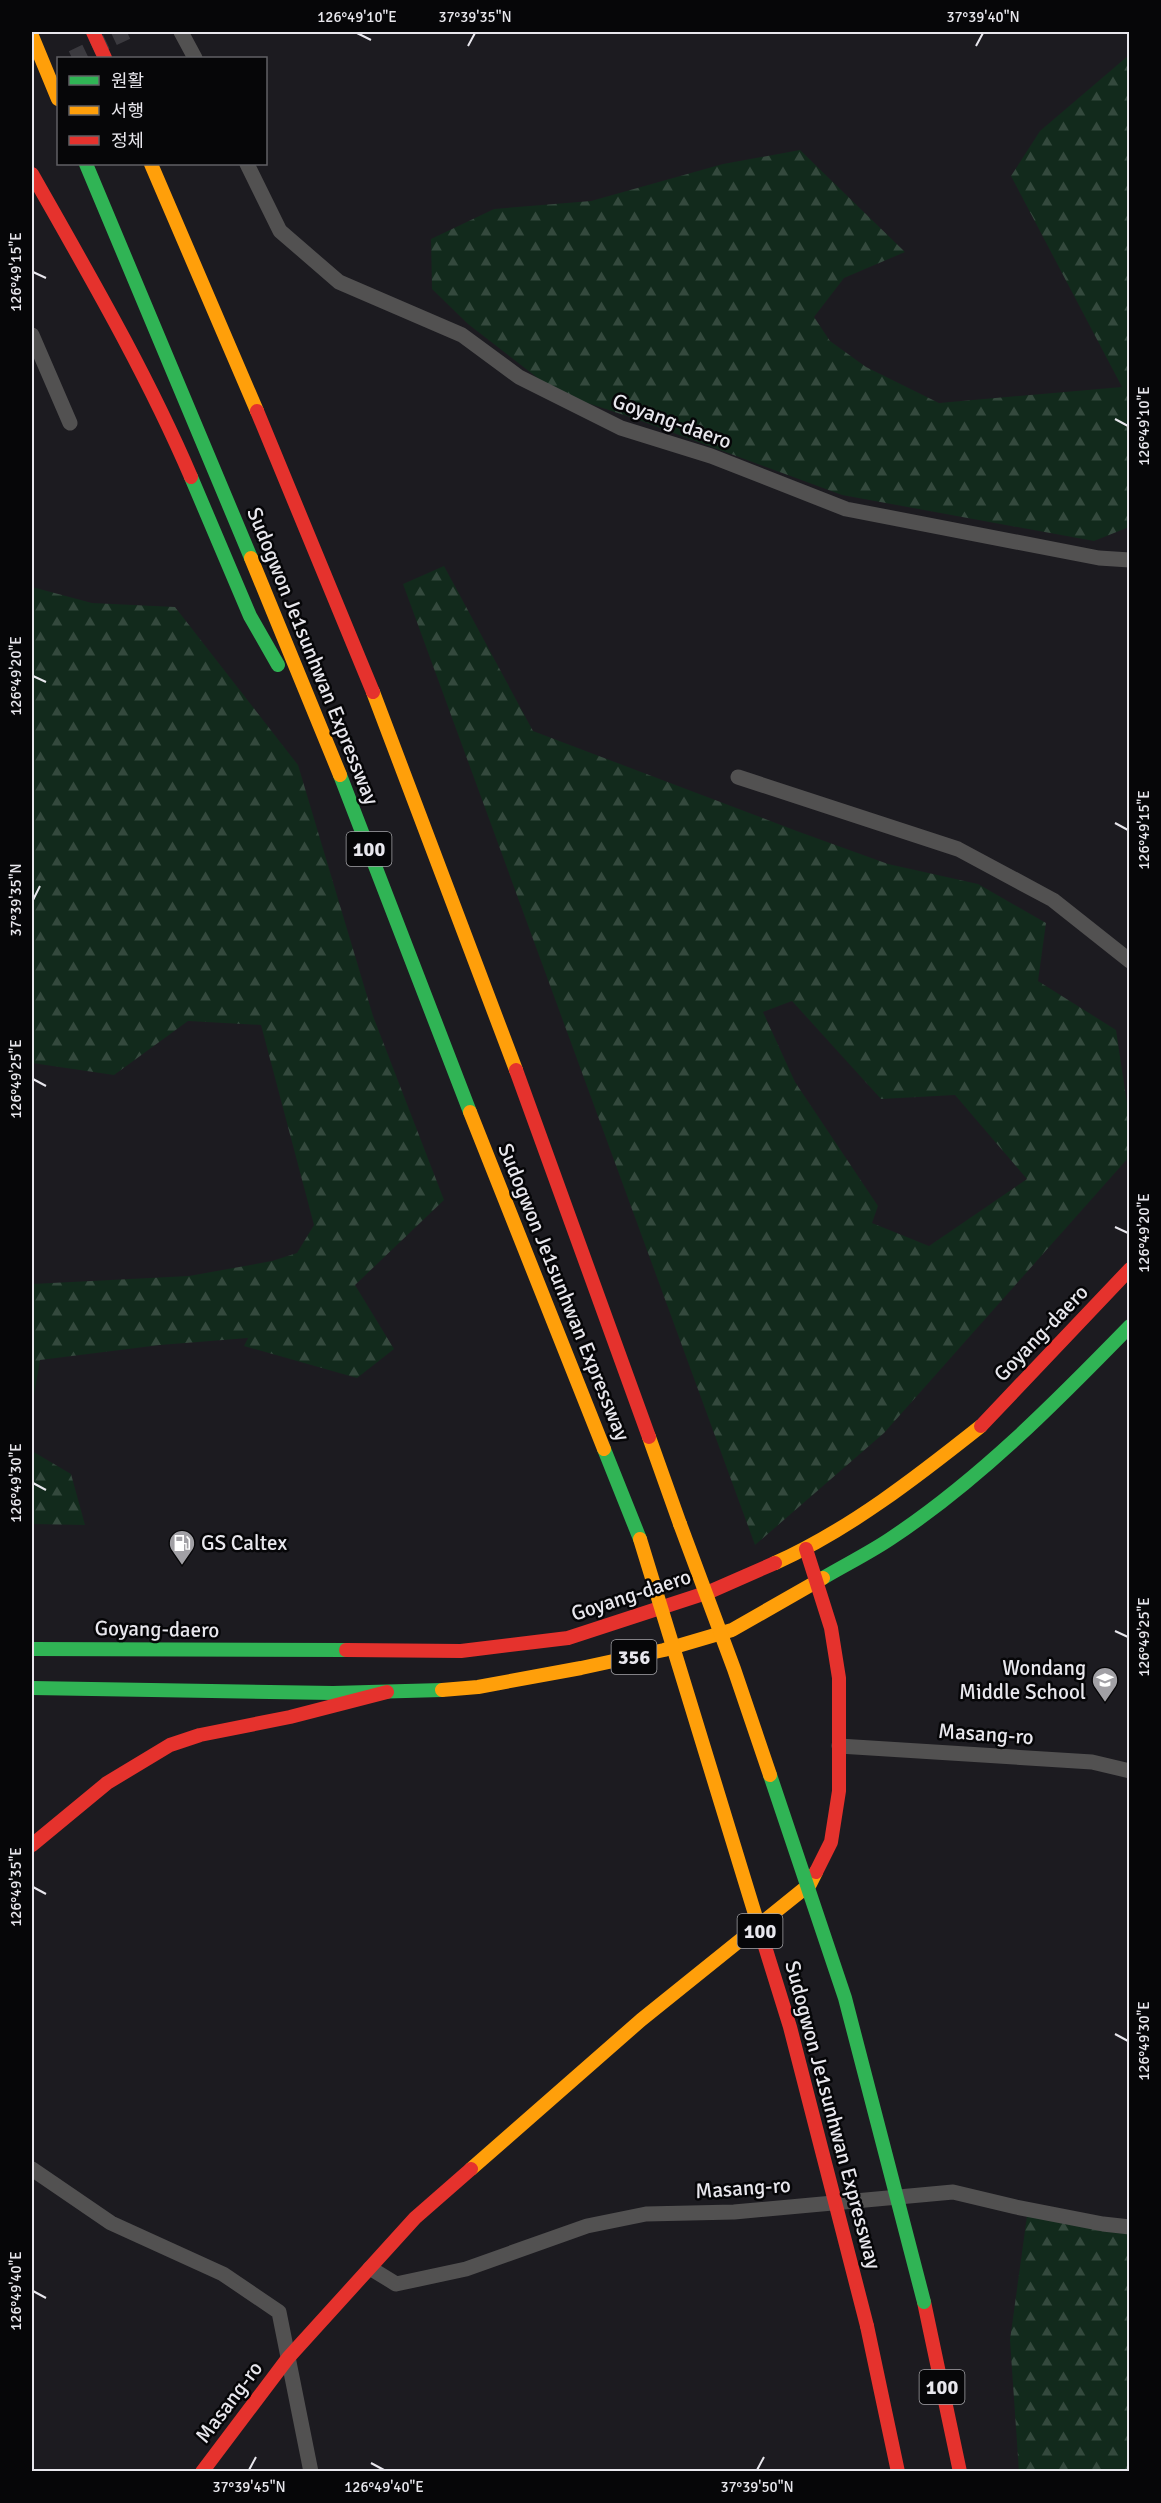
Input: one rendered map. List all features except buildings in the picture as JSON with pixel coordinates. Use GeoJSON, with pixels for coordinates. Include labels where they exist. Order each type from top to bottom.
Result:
{"type":"FeatureCollection","features":[{"type":"Feature","properties":{"kind":"main road"},"geometry":{"type":"LineString","coordinates":[[93,32],[105,57]]}},
{"type":"Feature","properties":{"kind":"main road"},"geometry":{"type":"LineString","coordinates":[[32,36],[57,97]]}},
{"type":"Feature","properties":{"kind":"main road","name":"Sudogwon Je1sunhwan Expressway"},"geometry":{"type":"LineString","coordinates":[[86,165],[178,379],[334,763],[464,1098],[640,1539],[790,2027],[867,2326],[898,2472]]}},
{"type":"Feature","properties":{"kind":"main road","name":"Sudogwon Je1sunhwan Expressway"},"geometry":{"type":"LineString","coordinates":[[151,165],[283,468],[454,900],[756,1734],[845,1998],[924,2302],[960,2472]]}},
{"type":"Feature","properties":{"kind":"main road"},"geometry":{"type":"LineString","coordinates":[[32,174],[111,313],[174,438],[250,616],[334,763]]}},
{"type":"Feature","properties":{"kind":"main road","name":"Goyang-daero"},"geometry":{"type":"LineString","coordinates":[[32,1649],[461,1651],[568,1638],[709,1592],[806,1548],[915,1478],[981,1426],[1130,1269]]}},
{"type":"Feature","properties":{"kind":"main road","name":"356"},"geometry":{"type":"LineString","coordinates":[[32,1688],[433,1691],[478,1687],[664,1650],[732,1630],[890,1539],[949,1495],[1055,1400],[1130,1326]]}},
{"type":"Feature","properties":{"kind":"main road","name":"Masang-ro"},"geometry":{"type":"LineString","coordinates":[[202,2472],[288,2358],[415,2218],[632,2028],[810,1884],[831,1842],[839,1791],[839,1677],[831,1628],[806,1548]]}},
{"type":"Feature","properties":{"kind":"main road"},"geometry":{"type":"LineString","coordinates":[[32,1845],[69,1810],[96,1789],[158,1751],[215,1731],[275,1720],[387,1692]]}},
{"type":"Feature","properties":{"kind":"street"},"geometry":{"type":"LineString","coordinates":[[182,32],[194,57]]}},
{"type":"Feature","properties":{"kind":"street","name":"Goyang-daero"},"geometry":{"type":"LineString","coordinates":[[247,165],[280,231],[339,282],[462,335],[519,377],[621,428],[711,456],[846,509],[1099,558],[1130,560]]}},
{"type":"Feature","properties":{"kind":"street"},"geometry":{"type":"LineString","coordinates":[[32,335],[70,423]]}},
{"type":"Feature","properties":{"kind":"street"},"geometry":{"type":"LineString","coordinates":[[738,777],[958,849],[1053,900],[1130,961]]}},
{"type":"Feature","properties":{"kind":"street","name":"Masang-ro"},"geometry":{"type":"LineString","coordinates":[[839,1746],[1092,1762],[1130,1771]]}},
{"type":"Feature","properties":{"kind":"street"},"geometry":{"type":"LineString","coordinates":[[32,2169],[111,2223],[223,2274],[279,2312],[288,2358]]}},
{"type":"Feature","properties":{"kind":"street","name":"Masang-ro"},"geometry":{"type":"LineString","coordinates":[[370,2268],[396,2284],[466,2269],[587,2226],[646,2214],[734,2212],[953,2192],[1016,2208],[1103,2224],[1130,2226]]}},
{"type":"Feature","properties":{"kind":"street","name":"Masang-ro"},"geometry":{"type":"LineString","coordinates":[[288,2358],[311,2472]]}},
{"type":"Feature","properties":{"kind":"green space"},"geometry":{"type":"Polygon","coordinates":[[[1129,55],[1129,527],[1094,541],[842,495],[636,419],[557,393],[468,324],[432,289],[431,239],[494,209],[591,201],[723,164],[800,150],[905,252],[844,278],[814,317],[830,341],[866,367],[939,403],[1122,387],[1011,176],[1040,131],[1129,55]]]}},
{"type":"Feature","properties":{"kind":"green space"},"geometry":{"type":"Polygon","coordinates":[[[444,566],[533,731],[888,864],[978,884],[1046,923],[1038,981],[1116,1030],[1129,1117],[1129,1157],[884,1433],[755,1545],[403,584],[444,566]],[[792,1001],[763,1012],[795,1082],[878,1206],[872,1223],[929,1246],[1027,1179],[955,1095],[881,1099],[792,1001]]]}},
{"type":"Feature","properties":{"kind":"green space"},"geometry":{"type":"Polygon","coordinates":[[[32,587],[92,603],[175,607],[298,765],[373,1016],[444,1200],[355,1285],[394,1349],[357,1378],[244,1346],[248,1338],[160,1345],[40,1360],[32,1407],[32,1284],[189,1276],[272,1261],[297,1253],[314,1225],[261,1025],[188,1021],[114,1075],[32,1063],[32,587]]]}},
{"type":"Feature","properties":{"kind":"green space"},"geometry":{"type":"Polygon","coordinates":[[[32,1451],[71,1474],[85,1525],[32,1524],[32,1451]]]}},
{"type":"Feature","properties":{"kind":"green space"},"geometry":{"type":"Polygon","coordinates":[[[1027,2216],[1129,2226],[1129,2471],[1019,2472],[1010,2340],[1027,2216]]]}},
{"type":"Feature","properties":{"kind":"tunnel"},"geometry":{"type":"LineString","coordinates":[[74,57],[127,32]]}},
{"type":"Feature","properties":{"kind":"traffic: fast"},"geometry":{"type":"LineString","coordinates":[[86,165],[251,558]]}},
{"type":"Feature","properties":{"kind":"traffic: fast"},"geometry":{"type":"LineString","coordinates":[[191,477],[250,616],[278,665]]}},
{"type":"Feature","properties":{"kind":"traffic: fast"},"geometry":{"type":"LineString","coordinates":[[340,775],[470,1112]]}},
{"type":"Feature","properties":{"kind":"traffic: fast"},"geometry":{"type":"LineString","coordinates":[[823,1578],[890,1539],[955,1492],[1016,1439],[1130,1326]]}},
{"type":"Feature","properties":{"kind":"traffic: fast"},"geometry":{"type":"LineString","coordinates":[[604,1449],[640,1539]]}},
{"type":"Feature","properties":{"kind":"traffic: fast"},"geometry":{"type":"LineString","coordinates":[[32,1649],[346,1650]]}},
{"type":"Feature","properties":{"kind":"traffic: fast"},"geometry":{"type":"LineString","coordinates":[[32,1688],[333,1693],[442,1690]]}},
{"type":"Feature","properties":{"kind":"traffic: fast"},"geometry":{"type":"LineString","coordinates":[[770,1775],[845,1998],[924,2302]]}},
{"type":"Feature","properties":{"kind":"traffic: slow"},"geometry":{"type":"LineString","coordinates":[[32,36],[57,97]]}},
{"type":"Feature","properties":{"kind":"traffic: slow"},"geometry":{"type":"LineString","coordinates":[[151,165],[257,411]]}},
{"type":"Feature","properties":{"kind":"traffic: slow"},"geometry":{"type":"LineString","coordinates":[[251,558],[340,775]]}},
{"type":"Feature","properties":{"kind":"traffic: slow"},"geometry":{"type":"LineString","coordinates":[[373,692],[516,1070]]}},
{"type":"Feature","properties":{"kind":"traffic: slow"},"geometry":{"type":"LineString","coordinates":[[470,1112],[604,1449]]}},
{"type":"Feature","properties":{"kind":"traffic: slow"},"geometry":{"type":"LineString","coordinates":[[775,1563],[830,1535],[882,1501],[981,1426]]}},
{"type":"Feature","properties":{"kind":"traffic: slow"},"geometry":{"type":"LineString","coordinates":[[649,1437],[680,1524]]}},
{"type":"Feature","properties":{"kind":"traffic: slow"},"geometry":{"type":"LineString","coordinates":[[680,1524],[734,1669],[770,1775]]}},
{"type":"Feature","properties":{"kind":"traffic: slow"},"geometry":{"type":"LineString","coordinates":[[640,1539],[758,1924]]}},
{"type":"Feature","properties":{"kind":"traffic: slow"},"geometry":{"type":"LineString","coordinates":[[442,1690],[478,1687],[664,1650],[732,1630],[823,1578]]}},
{"type":"Feature","properties":{"kind":"traffic: slow"},"geometry":{"type":"LineString","coordinates":[[471,2169],[641,2020],[810,1884],[816,1872]]}},
{"type":"Feature","properties":{"kind":"traffic: jam"},"geometry":{"type":"LineString","coordinates":[[93,32],[105,57]]}},
{"type":"Feature","properties":{"kind":"traffic: jam"},"geometry":{"type":"LineString","coordinates":[[32,174],[136,361],[191,477]]}},
{"type":"Feature","properties":{"kind":"traffic: jam"},"geometry":{"type":"LineString","coordinates":[[257,411],[373,692]]}},
{"type":"Feature","properties":{"kind":"traffic: jam"},"geometry":{"type":"LineString","coordinates":[[516,1070],[649,1437]]}},
{"type":"Feature","properties":{"kind":"traffic: jam"},"geometry":{"type":"LineString","coordinates":[[981,1426],[1130,1269]]}},
{"type":"Feature","properties":{"kind":"traffic: jam"},"geometry":{"type":"LineString","coordinates":[[806,1549],[831,1628],[839,1678],[839,1791],[831,1842],[816,1872]]}},
{"type":"Feature","properties":{"kind":"traffic: jam"},"geometry":{"type":"LineString","coordinates":[[346,1650],[461,1651],[568,1638],[709,1592],[775,1563]]}},
{"type":"Feature","properties":{"kind":"traffic: jam"},"geometry":{"type":"LineString","coordinates":[[32,1845],[107,1783],[170,1745],[200,1735],[290,1717],[387,1692]]}},
{"type":"Feature","properties":{"kind":"traffic: jam"},"geometry":{"type":"LineString","coordinates":[[758,1924],[790,2027],[867,2326]]}},
{"type":"Feature","properties":{"kind":"traffic: jam"},"geometry":{"type":"LineString","coordinates":[[202,2472],[288,2358],[415,2218],[471,2169]]}},
{"type":"Feature","properties":{"kind":"traffic: jam"},"geometry":{"type":"LineString","coordinates":[[924,2302],[960,2472]]}},
{"type":"Feature","properties":{"kind":"traffic: jam"},"geometry":{"type":"LineString","coordinates":[[867,2326],[898,2472]]}},
{"type":"Feature","properties":{"kind":"place","name":"GS Caltex"},"geometry":{"type":"Point","coordinates":[182,1566]}},
{"type":"Feature","properties":{"kind":"place","name":"Wondang Middle School"},"geometry":{"type":"Point","coordinates":[1105,1703]}}]}
